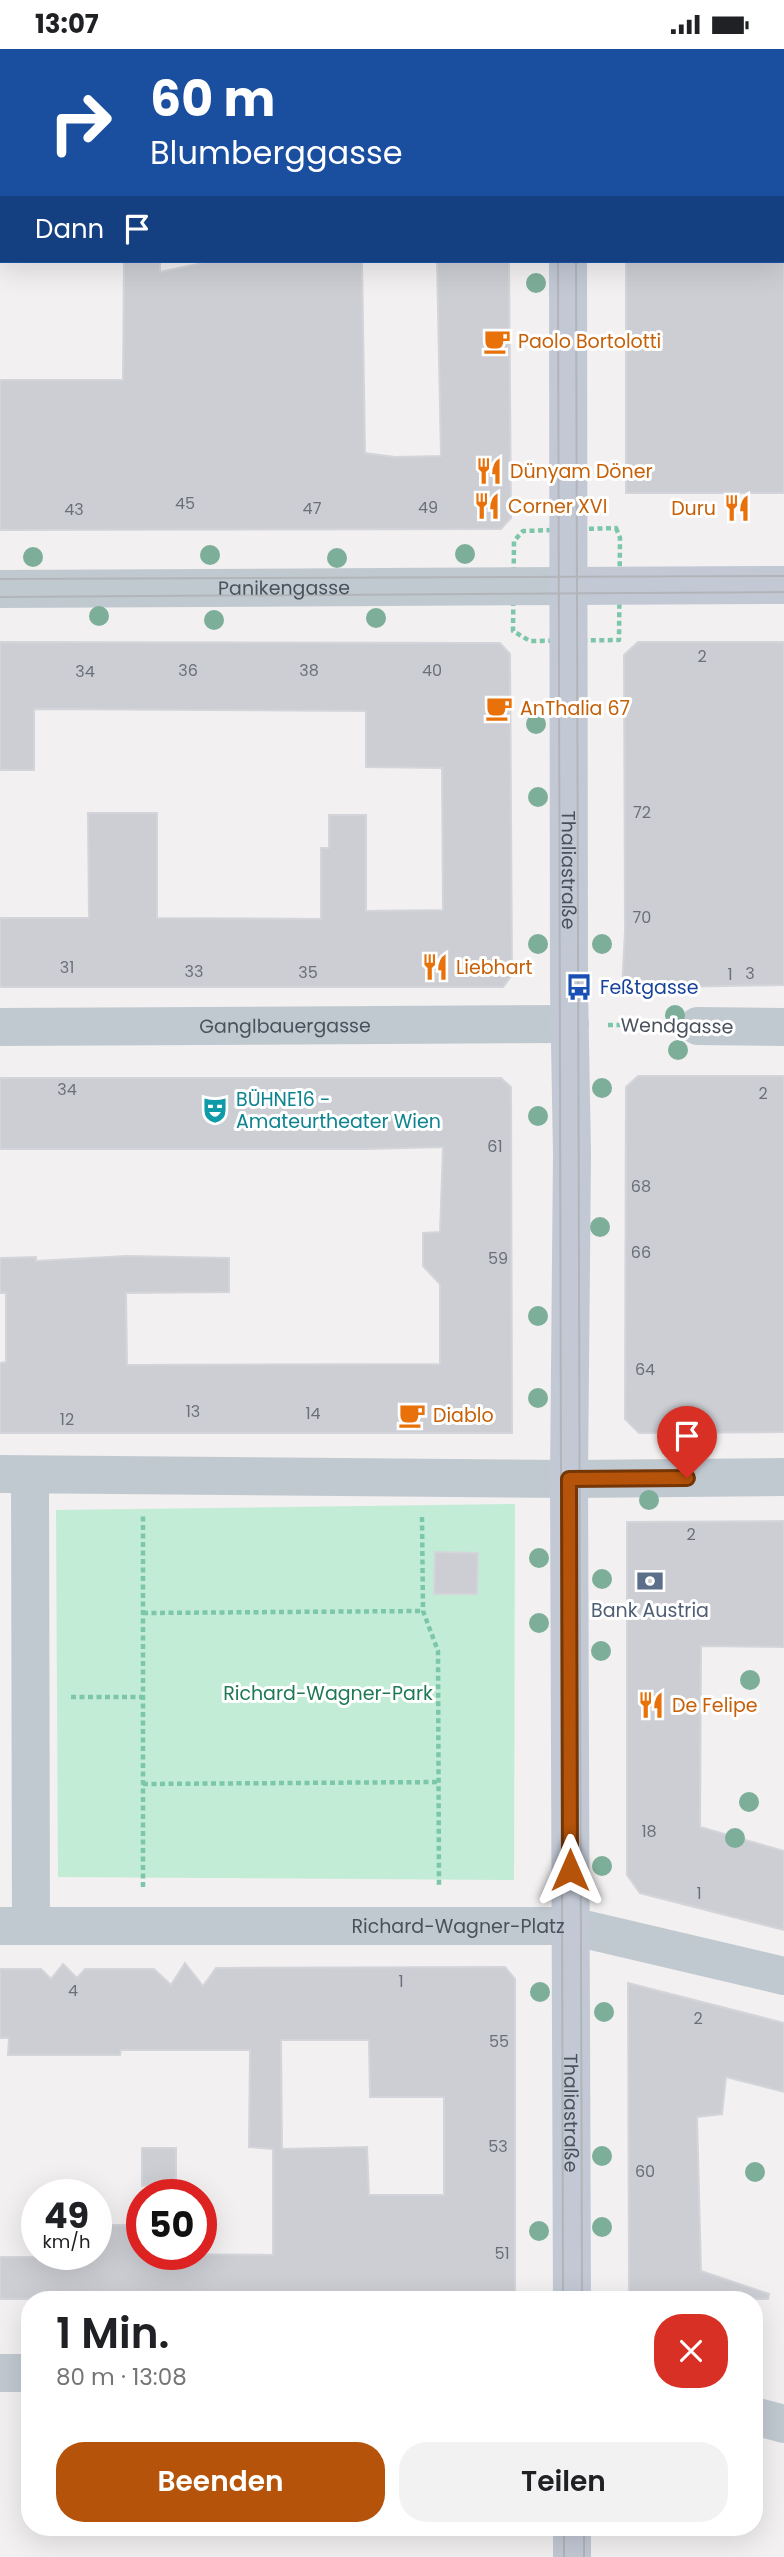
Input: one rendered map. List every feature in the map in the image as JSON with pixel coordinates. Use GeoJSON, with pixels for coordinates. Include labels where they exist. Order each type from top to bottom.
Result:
{"type":"FeatureCollection","features":[{"type":"Feature","properties":{"kind":"main road","name":"Thaliastraße"},"geometry":{"type":"LineString","coordinates":[[568,263],[572,1166],[569,1479]]}},
{"type":"Feature","properties":{"kind":"main road"},"geometry":{"type":"LineString","coordinates":[[568,586],[784,585]]}},
{"type":"Feature","properties":{"kind":"main road","name":"Richard-Wagner-Platz"},"geometry":{"type":"LineString","coordinates":[[569,1479],[571,1926]]}},
{"type":"Feature","properties":{"kind":"main road","name":"Thaliastraße"},"geometry":{"type":"LineString","coordinates":[[571,1926],[572,2291]]}},
{"type":"Feature","properties":{"kind":"main road"},"geometry":{"type":"LineString","coordinates":[[572,2536],[572,2557]]}},
{"type":"Feature","properties":{"kind":"street","name":"Panikengasse"},"geometry":{"type":"LineString","coordinates":[[0,589],[568,586]]}},
{"type":"Feature","properties":{"kind":"street","name":"Ganglbauergasse"},"geometry":{"type":"LineString","coordinates":[[0,1027],[570,1024]]}},
{"type":"Feature","properties":{"kind":"street","name":"Wendgasse"},"geometry":{"type":"LineString","coordinates":[[698,1026],[784,1027]]}},
{"type":"Feature","properties":{"kind":"street","name":"Richard-Wagner-Platz"},"geometry":{"type":"LineString","coordinates":[[569,1479],[15,1475],[30,1697],[15,1926],[571,1926]]}},
{"type":"Feature","properties":{"kind":"street"},"geometry":{"type":"LineString","coordinates":[[569,1479],[784,1477]]}},
{"type":"Feature","properties":{"kind":"street"},"geometry":{"type":"LineString","coordinates":[[571,1926],[784,1976]]}},
{"type":"Feature","properties":{"kind":"street"},"geometry":{"type":"LineString","coordinates":[[0,2373],[21,2373]]}},
{"type":"Feature","properties":{"kind":"street"},"geometry":{"type":"LineString","coordinates":[[763,2418],[784,2424]]}},
{"type":"Feature","properties":{"kind":"path","name":"Wendgasse"},"geometry":{"type":"LineString","coordinates":[[570,1024],[698,1026]]}},
{"type":"Feature","properties":{"kind":"path"},"geometry":{"type":"LineString","coordinates":[[143,1476],[143,1926]]}},
{"type":"Feature","properties":{"kind":"path"},"geometry":{"type":"LineString","coordinates":[[423,1478],[423,1611],[438,1651],[439,1926]]}},
{"type":"Feature","properties":{"kind":"path"},"geometry":{"type":"LineString","coordinates":[[143,1613],[423,1611]]}},
{"type":"Feature","properties":{"kind":"path"},"geometry":{"type":"LineString","coordinates":[[30,1697],[143,1697]]}},
{"type":"Feature","properties":{"kind":"path"},"geometry":{"type":"LineString","coordinates":[[143,1784],[439,1782]]}},
{"type":"Feature","properties":{"kind":"green space","name":"Richard-Wagner-Park"},"geometry":{"type":"Polygon","coordinates":[[[515,1504],[514,1880],[58,1877],[56,1510],[515,1504]]]}},
{"type":"Feature","properties":{"kind":"building"},"geometry":{"type":"Polygon","coordinates":[[[124,263],[160,263],[160,272],[203,263],[362,263],[365,453],[395,457],[441,456],[437,263],[509,263],[511,518],[501,529],[0,530],[0,380],[123,380],[124,263]]]}},
{"type":"Feature","properties":{"kind":"building"},"geometry":{"type":"Polygon","coordinates":[[[626,263],[784,263],[784,493],[626,493],[626,263]]]}},
{"type":"Feature","properties":{"kind":"building"},"geometry":{"type":"Polygon","coordinates":[[[0,642],[500,643],[510,654],[512,975],[503,987],[0,987],[0,918],[89,918],[88,813],[157,813],[157,918],[321,919],[321,848],[329,848],[329,815],[366,815],[366,911],[443,910],[442,768],[366,767],[366,711],[34,709],[34,770],[0,770],[0,642]]]}},
{"type":"Feature","properties":{"kind":"building"},"geometry":{"type":"Polygon","coordinates":[[[638,642],[784,642],[784,985],[622,988],[625,931],[624,655],[638,642]]]}},
{"type":"Feature","properties":{"kind":"building"},"geometry":{"type":"Polygon","coordinates":[[[638,1076],[784,1076],[784,1432],[639,1433],[625,1419],[626,1087],[638,1076]]]}},
{"type":"Feature","properties":{"kind":"building"},"geometry":{"type":"Polygon","coordinates":[[[0,1078],[501,1078],[511,1087],[512,1433],[0,1433],[0,1363],[6,1362],[6,1293],[0,1293],[0,1258],[36,1257],[36,1261],[126,1256],[229,1258],[229,1292],[126,1293],[127,1365],[440,1364],[440,1284],[423,1266],[423,1233],[440,1232],[443,1147],[0,1149],[0,1078]]]}},
{"type":"Feature","properties":{"kind":"building"},"geometry":{"type":"Polygon","coordinates":[[[784,1521],[784,1647],[701,1646],[700,1827],[784,1851],[784,1930],[640,1893],[627,1875],[627,1522],[784,1521]]]}},
{"type":"Feature","properties":{"kind":"building"},"geometry":{"type":"Polygon","coordinates":[[[435,1552],[478,1553],[477,1594],[434,1594],[435,1552]]]}},
{"type":"Feature","properties":{"kind":"building"},"geometry":{"type":"Polygon","coordinates":[[[185,1963],[203,1986],[216,1968],[505,1967],[515,1979],[515,2291],[21,2291],[21,2299],[0,2299],[0,2257],[21,2257],[21,2270],[112,2270],[112,2225],[126,2225],[126,2270],[217,2270],[217,2255],[273,2255],[273,2149],[249,2147],[250,2050],[121,2050],[120,2055],[8,2055],[9,2038],[0,2038],[0,1969],[41,1969],[51,1979],[63,1964],[77,1978],[85,1969],[154,1969],[171,1985],[185,1963]],[[281,2040],[282,2149],[367,2147],[369,2195],[444,2195],[444,2097],[370,2097],[369,2040],[281,2040]]]}},
{"type":"Feature","properties":{"kind":"building"},"geometry":{"type":"Polygon","coordinates":[[[628,1983],[784,2023],[784,2092],[726,2077],[722,2114],[697,2117],[701,2271],[760,2291],[629,2291],[628,1983]]]}},
{"type":"Feature","properties":{"kind":"building"},"geometry":{"type":"Polygon","coordinates":[[[142,2148],[176,2148],[176,2179],[142,2179],[142,2148]]]}},
{"type":"Feature","properties":{"kind":"building"},"geometry":{"type":"Polygon","coordinates":[[[763,2292],[769,2294],[768,2299],[763,2299],[763,2292]]]}},
{"type":"Feature","properties":{"kind":"tram line"},"geometry":{"type":"LineString","coordinates":[[558,263],[563,2291]]}},
{"type":"Feature","properties":{"kind":"tram line"},"geometry":{"type":"LineString","coordinates":[[576,263],[582,2291]]}},
{"type":"Feature","properties":{"kind":"tram line"},"geometry":{"type":"LineString","coordinates":[[0,579],[784,576]]}},
{"type":"Feature","properties":{"kind":"tram line"},"geometry":{"type":"LineString","coordinates":[[0,597],[784,592]]}},
{"type":"Feature","properties":{"kind":"tram line"},"geometry":{"type":"LineString","coordinates":[[564,2536],[564,2557]]}},
{"type":"Feature","properties":{"kind":"tram line"},"geometry":{"type":"LineString","coordinates":[[584,2536],[584,2557]]}},
{"type":"Feature","properties":{"kind":"place","name":"Paolo Bortolotti"},"geometry":{"type":"Point","coordinates":[497,341]}},
{"type":"Feature","properties":{"kind":"place","name":"Dünyam Döner"},"geometry":{"type":"Point","coordinates":[489,471]}},
{"type":"Feature","properties":{"kind":"place","name":"Corner XVI"},"geometry":{"type":"Point","coordinates":[487,506]}},
{"type":"Feature","properties":{"kind":"place","name":"Duru"},"geometry":{"type":"Point","coordinates":[737,508]}},
{"type":"Feature","properties":{"kind":"place","name":"AnThalia 67"},"geometry":{"type":"Point","coordinates":[499,708]}},
{"type":"Feature","properties":{"kind":"place","name":"Liebhart"},"geometry":{"type":"Point","coordinates":[435,967]}},
{"type":"Feature","properties":{"kind":"place","name":"Feßtgasse"},"geometry":{"type":"Point","coordinates":[579,987]}},
{"type":"Feature","properties":{"kind":"place","name":"BÜHNE16 - Amateurtheater Wien"},"geometry":{"type":"Point","coordinates":[215,1110]}},
{"type":"Feature","properties":{"kind":"place","name":"Diablo"},"geometry":{"type":"Point","coordinates":[412,1415]}},
{"type":"Feature","properties":{"kind":"place","name":"Bank Austria"},"geometry":{"type":"Point","coordinates":[650,1581]}},
{"type":"Feature","properties":{"kind":"place","name":"De Felipe"},"geometry":{"type":"Point","coordinates":[651,1705]}},
{"type":"Feature","properties":{"kind":"route"},"geometry":{"type":"LineString","coordinates":[[570,1870],[569,1479],[687,1478]]}}]}
